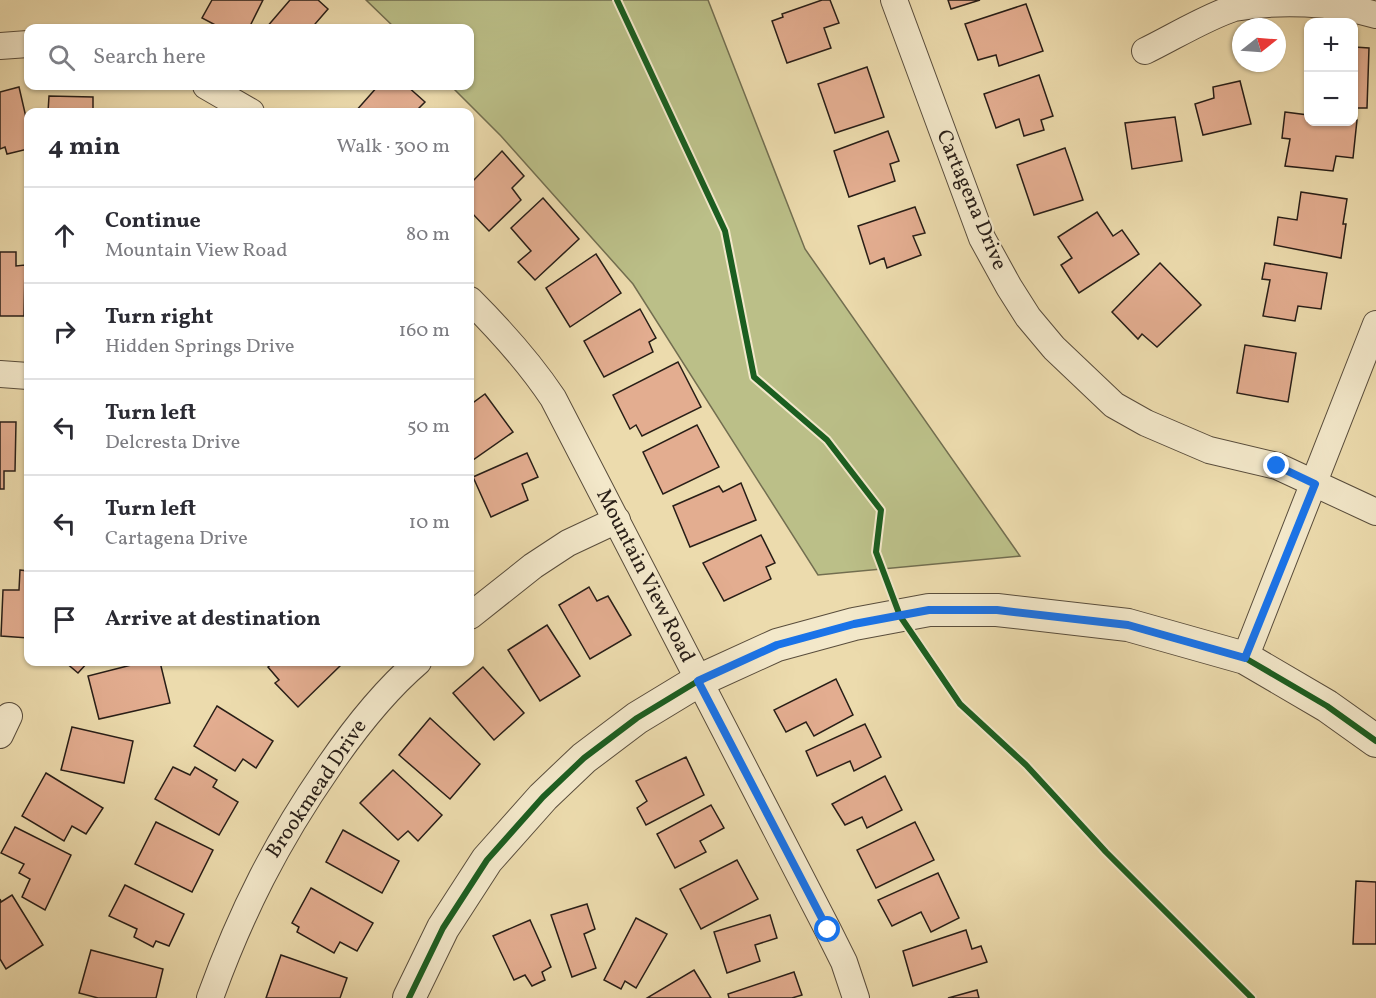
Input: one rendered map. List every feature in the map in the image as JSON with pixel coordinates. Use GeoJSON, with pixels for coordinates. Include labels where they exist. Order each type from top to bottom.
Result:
{"type":"FeatureCollection","features":[{"type":"Feature","properties":{"kind":"street","name":"Cartagena Drive"},"geometry":{"type":"LineString","coordinates":[[894,0],[982,238],[1028,317],[1054,348],[1114,405],[1146,423],[1209,450],[1277,466],[1376,512]]}},
{"type":"Feature","properties":{"kind":"street"},"geometry":{"type":"LineString","coordinates":[[1145,51],[1232,9],[1255,2],[1323,2],[1376,15]]}},
{"type":"Feature","properties":{"kind":"street"},"geometry":{"type":"LineString","coordinates":[[0,46],[24,44]]}},
{"type":"Feature","properties":{"kind":"street"},"geometry":{"type":"LineString","coordinates":[[213,90],[244,108]]}},
{"type":"Feature","properties":{"kind":"street","name":"Mountain View Road"},"geometry":{"type":"LineString","coordinates":[[474,304],[532,367],[554,398],[828,930],[844,962],[856,998]]}},
{"type":"Feature","properties":{"kind":"street"},"geometry":{"type":"LineString","coordinates":[[1245,658],[1376,324]]}},
{"type":"Feature","properties":{"kind":"street"},"geometry":{"type":"LineString","coordinates":[[0,374],[24,376]]}},
{"type":"Feature","properties":{"kind":"street"},"geometry":{"type":"LineString","coordinates":[[474,612],[533,566],[568,543],[617,520]]}},
{"type":"Feature","properties":{"kind":"street"},"geometry":{"type":"LineString","coordinates":[[408,998],[443,928],[488,860],[543,797],[584,758],[637,718],[698,681],[777,645],[854,624],[929,610],[997,610],[1128,625],[1245,658],[1327,706],[1376,741]]}},
{"type":"Feature","properties":{"kind":"street","name":"Brookmead Drive"},"geometry":{"type":"LineString","coordinates":[[210,998],[230,943],[264,870],[297,812],[366,714],[410,666]]}},
{"type":"Feature","properties":{"kind":"green space"},"geometry":{"type":"Polygon","coordinates":[[[366,0],[708,0],[805,249],[1020,556],[818,575],[633,284],[501,136],[455,90],[474,90],[474,24],[391,24],[366,0]]]}},
{"type":"Feature","properties":{"kind":"building"},"geometry":{"type":"Polygon","coordinates":[[[212,0],[263,0],[251,24],[213,24],[202,18],[212,0]]]}},
{"type":"Feature","properties":{"kind":"building"},"geometry":{"type":"Polygon","coordinates":[[[290,0],[318,0],[328,9],[315,24],[269,24],[290,0]]]}},
{"type":"Feature","properties":{"kind":"building"},"geometry":{"type":"Polygon","coordinates":[[[822,0],[830,0],[839,23],[824,28],[831,48],[787,63],[772,21],[783,17],[782,14],[822,0]]]}},
{"type":"Feature","properties":{"kind":"building"},"geometry":{"type":"Polygon","coordinates":[[[948,0],[980,0],[951,9],[948,0]]]}},
{"type":"Feature","properties":{"kind":"building"},"geometry":{"type":"Polygon","coordinates":[[[1026,4],[1043,51],[999,66],[996,55],[978,60],[965,24],[1026,4]]]}},
{"type":"Feature","properties":{"kind":"building"},"geometry":{"type":"Polygon","coordinates":[[[1358,47],[1369,48],[1367,108],[1358,108],[1358,47]]]}},
{"type":"Feature","properties":{"kind":"building"},"geometry":{"type":"Polygon","coordinates":[[[867,67],[884,117],[835,133],[818,84],[867,67]]]}},
{"type":"Feature","properties":{"kind":"building"},"geometry":{"type":"Polygon","coordinates":[[[1039,75],[1053,116],[1041,120],[1044,130],[1024,136],[1019,119],[996,128],[984,94],[1039,75]]]}},
{"type":"Feature","properties":{"kind":"building"},"geometry":{"type":"Polygon","coordinates":[[[1240,81],[1251,124],[1203,135],[1195,104],[1214,98],[1213,87],[1240,81]]]}},
{"type":"Feature","properties":{"kind":"building"},"geometry":{"type":"Polygon","coordinates":[[[19,87],[24,109],[24,150],[7,154],[5,147],[0,149],[0,92],[19,87]]]}},
{"type":"Feature","properties":{"kind":"building"},"geometry":{"type":"Polygon","coordinates":[[[374,90],[412,90],[425,102],[419,108],[359,108],[374,90]]]}},
{"type":"Feature","properties":{"kind":"building"},"geometry":{"type":"Polygon","coordinates":[[[49,96],[93,97],[93,108],[48,108],[49,96]]]}},
{"type":"Feature","properties":{"kind":"building"},"geometry":{"type":"Polygon","coordinates":[[[1285,112],[1304,114],[1304,126],[1356,126],[1353,158],[1336,156],[1333,171],[1285,166],[1290,139],[1282,138],[1285,112]]]}},
{"type":"Feature","properties":{"kind":"building"},"geometry":{"type":"Polygon","coordinates":[[[1175,117],[1182,161],[1132,169],[1125,123],[1175,117]]]}},
{"type":"Feature","properties":{"kind":"building"},"geometry":{"type":"Polygon","coordinates":[[[888,131],[899,161],[890,164],[895,181],[849,197],[834,151],[888,131]]]}},
{"type":"Feature","properties":{"kind":"building"},"geometry":{"type":"Polygon","coordinates":[[[1065,148],[1083,200],[1034,215],[1017,165],[1065,148]]]}},
{"type":"Feature","properties":{"kind":"building"},"geometry":{"type":"Polygon","coordinates":[[[502,151],[524,176],[512,188],[521,200],[489,231],[474,215],[474,180],[502,151]]]}},
{"type":"Feature","properties":{"kind":"building"},"geometry":{"type":"Polygon","coordinates":[[[1301,192],[1347,199],[1341,258],[1274,245],[1278,217],[1297,220],[1301,192]]]}},
{"type":"Feature","properties":{"kind":"building"},"geometry":{"type":"Polygon","coordinates":[[[543,198],[579,239],[535,280],[518,262],[531,251],[511,228],[543,198]]]}},
{"type":"Feature","properties":{"kind":"building"},"geometry":{"type":"Polygon","coordinates":[[[915,207],[925,233],[913,236],[921,255],[887,268],[884,258],[870,264],[858,226],[915,207]]]}},
{"type":"Feature","properties":{"kind":"building"},"geometry":{"type":"Polygon","coordinates":[[[1097,212],[1113,236],[1122,230],[1139,254],[1079,293],[1061,265],[1072,258],[1058,237],[1097,212]]]}},
{"type":"Feature","properties":{"kind":"building"},"geometry":{"type":"Polygon","coordinates":[[[0,252],[16,252],[16,266],[24,265],[24,316],[0,316],[0,252]]]}},
{"type":"Feature","properties":{"kind":"building"},"geometry":{"type":"Polygon","coordinates":[[[596,254],[621,293],[570,327],[546,288],[596,254]]]}},
{"type":"Feature","properties":{"kind":"building"},"geometry":{"type":"Polygon","coordinates":[[[1160,263],[1201,305],[1157,347],[1142,334],[1138,339],[1112,312],[1160,263]]]}},
{"type":"Feature","properties":{"kind":"building"},"geometry":{"type":"Polygon","coordinates":[[[1265,263],[1327,273],[1321,309],[1298,306],[1295,321],[1263,316],[1270,280],[1262,279],[1265,263]]]}},
{"type":"Feature","properties":{"kind":"building"},"geometry":{"type":"Polygon","coordinates":[[[640,309],[656,338],[649,342],[653,352],[604,377],[584,341],[640,309]]]}},
{"type":"Feature","properties":{"kind":"building"},"geometry":{"type":"Polygon","coordinates":[[[1245,345],[1296,353],[1288,402],[1237,393],[1245,345]]]}},
{"type":"Feature","properties":{"kind":"building"},"geometry":{"type":"Polygon","coordinates":[[[678,362],[701,407],[642,436],[636,425],[630,429],[613,395],[678,362]]]}},
{"type":"Feature","properties":{"kind":"building"},"geometry":{"type":"Polygon","coordinates":[[[485,394],[513,432],[474,459],[474,402],[485,394]]]}},
{"type":"Feature","properties":{"kind":"building"},"geometry":{"type":"Polygon","coordinates":[[[0,422],[16,422],[15,471],[4,471],[4,489],[0,489],[0,422]]]}},
{"type":"Feature","properties":{"kind":"building"},"geometry":{"type":"Polygon","coordinates":[[[697,425],[719,467],[663,494],[643,452],[697,425]]]}},
{"type":"Feature","properties":{"kind":"building"},"geometry":{"type":"Polygon","coordinates":[[[527,453],[538,477],[522,484],[528,500],[491,517],[474,477],[527,453]]]}},
{"type":"Feature","properties":{"kind":"building"},"geometry":{"type":"Polygon","coordinates":[[[741,483],[756,520],[690,547],[673,506],[719,486],[723,492],[741,483]]]}},
{"type":"Feature","properties":{"kind":"building"},"geometry":{"type":"Polygon","coordinates":[[[761,535],[775,563],[766,567],[771,579],[724,601],[703,563],[761,535]]]}},
{"type":"Feature","properties":{"kind":"building"},"geometry":{"type":"Polygon","coordinates":[[[20,570],[24,570],[24,638],[1,636],[3,590],[19,590],[20,570]]]}},
{"type":"Feature","properties":{"kind":"building"},"geometry":{"type":"Polygon","coordinates":[[[589,587],[597,601],[608,596],[631,635],[590,659],[559,605],[589,587]]]}},
{"type":"Feature","properties":{"kind":"building"},"geometry":{"type":"Polygon","coordinates":[[[547,625],[580,676],[540,701],[508,650],[547,625]]]}},
{"type":"Feature","properties":{"kind":"building"},"geometry":{"type":"Polygon","coordinates":[[[70,666],[84,666],[78,673],[70,666]]]}},
{"type":"Feature","properties":{"kind":"building"},"geometry":{"type":"Polygon","coordinates":[[[127,666],[161,666],[170,703],[99,719],[88,676],[127,666]]]}},
{"type":"Feature","properties":{"kind":"building"},"geometry":{"type":"Polygon","coordinates":[[[340,666],[298,707],[275,683],[279,680],[268,667],[340,666]]]}},
{"type":"Feature","properties":{"kind":"building"},"geometry":{"type":"Polygon","coordinates":[[[483,667],[524,713],[494,740],[453,693],[483,667]]]}},
{"type":"Feature","properties":{"kind":"building"},"geometry":{"type":"Polygon","coordinates":[[[836,679],[853,715],[814,736],[806,722],[786,732],[774,710],[836,679]]]}},
{"type":"Feature","properties":{"kind":"building"},"geometry":{"type":"Polygon","coordinates":[[[217,706],[273,741],[256,768],[243,759],[235,771],[194,746],[217,706]]]}},
{"type":"Feature","properties":{"kind":"building"},"geometry":{"type":"Polygon","coordinates":[[[430,718],[480,764],[450,799],[399,755],[430,718]]]}},
{"type":"Feature","properties":{"kind":"building"},"geometry":{"type":"Polygon","coordinates":[[[865,724],[881,757],[854,771],[850,761],[817,776],[806,751],[865,724]]]}},
{"type":"Feature","properties":{"kind":"building"},"geometry":{"type":"Polygon","coordinates":[[[72,727],[133,741],[124,783],[61,770],[72,727]]]}},
{"type":"Feature","properties":{"kind":"building"},"geometry":{"type":"Polygon","coordinates":[[[686,757],[704,795],[646,825],[637,808],[647,801],[636,781],[686,757]]]}},
{"type":"Feature","properties":{"kind":"building"},"geometry":{"type":"Polygon","coordinates":[[[173,767],[190,775],[195,767],[217,780],[213,787],[238,802],[219,835],[155,799],[173,767]]]}},
{"type":"Feature","properties":{"kind":"building"},"geometry":{"type":"Polygon","coordinates":[[[393,770],[442,815],[418,841],[408,831],[398,840],[360,803],[393,770]]]}},
{"type":"Feature","properties":{"kind":"building"},"geometry":{"type":"Polygon","coordinates":[[[46,773],[103,808],[86,834],[72,826],[64,841],[22,816],[46,773]]]}},
{"type":"Feature","properties":{"kind":"building"},"geometry":{"type":"Polygon","coordinates":[[[885,776],[902,810],[867,828],[862,817],[845,825],[832,804],[885,776]]]}},
{"type":"Feature","properties":{"kind":"building"},"geometry":{"type":"Polygon","coordinates":[[[711,805],[724,828],[700,841],[706,852],[675,868],[657,834],[711,805]]]}},
{"type":"Feature","properties":{"kind":"building"},"geometry":{"type":"Polygon","coordinates":[[[156,822],[213,850],[192,892],[135,864],[156,822]]]}},
{"type":"Feature","properties":{"kind":"building"},"geometry":{"type":"Polygon","coordinates":[[[915,822],[934,860],[876,888],[857,850],[915,822]]]}},
{"type":"Feature","properties":{"kind":"building"},"geometry":{"type":"Polygon","coordinates":[[[15,827],[71,855],[45,910],[22,897],[30,879],[19,873],[24,864],[1,853],[15,827]]]}},
{"type":"Feature","properties":{"kind":"building"},"geometry":{"type":"Polygon","coordinates":[[[343,830],[399,861],[382,893],[326,862],[343,830]]]}},
{"type":"Feature","properties":{"kind":"building"},"geometry":{"type":"Polygon","coordinates":[[[737,860],[758,899],[701,929],[680,889],[737,860]]]}},
{"type":"Feature","properties":{"kind":"building"},"geometry":{"type":"Polygon","coordinates":[[[938,873],[959,918],[931,932],[921,912],[892,926],[878,900],[938,873]]]}},
{"type":"Feature","properties":{"kind":"building"},"geometry":{"type":"Polygon","coordinates":[[[1356,881],[1376,882],[1376,944],[1353,944],[1356,881]]]}},
{"type":"Feature","properties":{"kind":"building"},"geometry":{"type":"Polygon","coordinates":[[[125,885],[184,914],[169,946],[156,941],[153,947],[134,937],[137,929],[109,916],[125,885]]]}},
{"type":"Feature","properties":{"kind":"building"},"geometry":{"type":"Polygon","coordinates":[[[311,888],[373,923],[357,951],[340,942],[334,953],[297,932],[299,927],[292,923],[311,888]]]}},
{"type":"Feature","properties":{"kind":"building"},"geometry":{"type":"Polygon","coordinates":[[[12,895],[43,945],[6,969],[0,959],[0,899],[1,902],[12,895]]]}},
{"type":"Feature","properties":{"kind":"building"},"geometry":{"type":"Polygon","coordinates":[[[587,904],[595,929],[584,934],[596,968],[572,977],[551,915],[587,904]]]}},
{"type":"Feature","properties":{"kind":"building"},"geometry":{"type":"Polygon","coordinates":[[[770,915],[777,938],[755,945],[760,961],[727,973],[714,932],[770,915]]]}},
{"type":"Feature","properties":{"kind":"building"},"geometry":{"type":"Polygon","coordinates":[[[636,918],[667,934],[636,988],[625,981],[621,989],[604,980],[636,918]]]}},
{"type":"Feature","properties":{"kind":"building"},"geometry":{"type":"Polygon","coordinates":[[[530,920],[551,967],[542,972],[545,980],[532,986],[525,975],[514,980],[493,936],[530,920]]]}},
{"type":"Feature","properties":{"kind":"building"},"geometry":{"type":"Polygon","coordinates":[[[966,930],[972,949],[981,946],[987,962],[913,986],[903,951],[966,930]]]}},
{"type":"Feature","properties":{"kind":"building"},"geometry":{"type":"Polygon","coordinates":[[[91,950],[163,969],[156,998],[98,998],[79,993],[91,950]]]}},
{"type":"Feature","properties":{"kind":"building"},"geometry":{"type":"Polygon","coordinates":[[[281,955],[347,978],[340,998],[266,998],[281,955]]]}},
{"type":"Feature","properties":{"kind":"building"},"geometry":{"type":"Polygon","coordinates":[[[694,970],[711,998],[647,998],[694,970]]]}},
{"type":"Feature","properties":{"kind":"building"},"geometry":{"type":"Polygon","coordinates":[[[794,972],[802,995],[792,998],[729,998],[728,994],[794,972]]]}},
{"type":"Feature","properties":{"kind":"building"},"geometry":{"type":"Polygon","coordinates":[[[977,990],[979,998],[948,998],[977,990]]]}},
{"type":"Feature","properties":{"kind":"cycle path"},"geometry":{"type":"LineString","coordinates":[[617,0],[725,231],[754,377],[827,440],[881,510],[876,552],[900,616],[960,704],[1026,765],[1106,852],[1252,998]]}},
{"type":"Feature","properties":{"kind":"cycle path"},"geometry":{"type":"LineString","coordinates":[[409,998],[443,928],[487,860],[543,797],[584,758],[637,718],[698,681],[777,645],[854,624],[929,610],[997,610],[1128,625],[1245,658],[1327,706],[1376,741]]}},
{"type":"Feature","properties":{"kind":"route"},"geometry":{"type":"LineString","coordinates":[[828,930],[698,681],[777,645],[854,624],[929,610],[997,610],[1128,625],[1245,658],[1315,484],[1277,466]]}}]}
